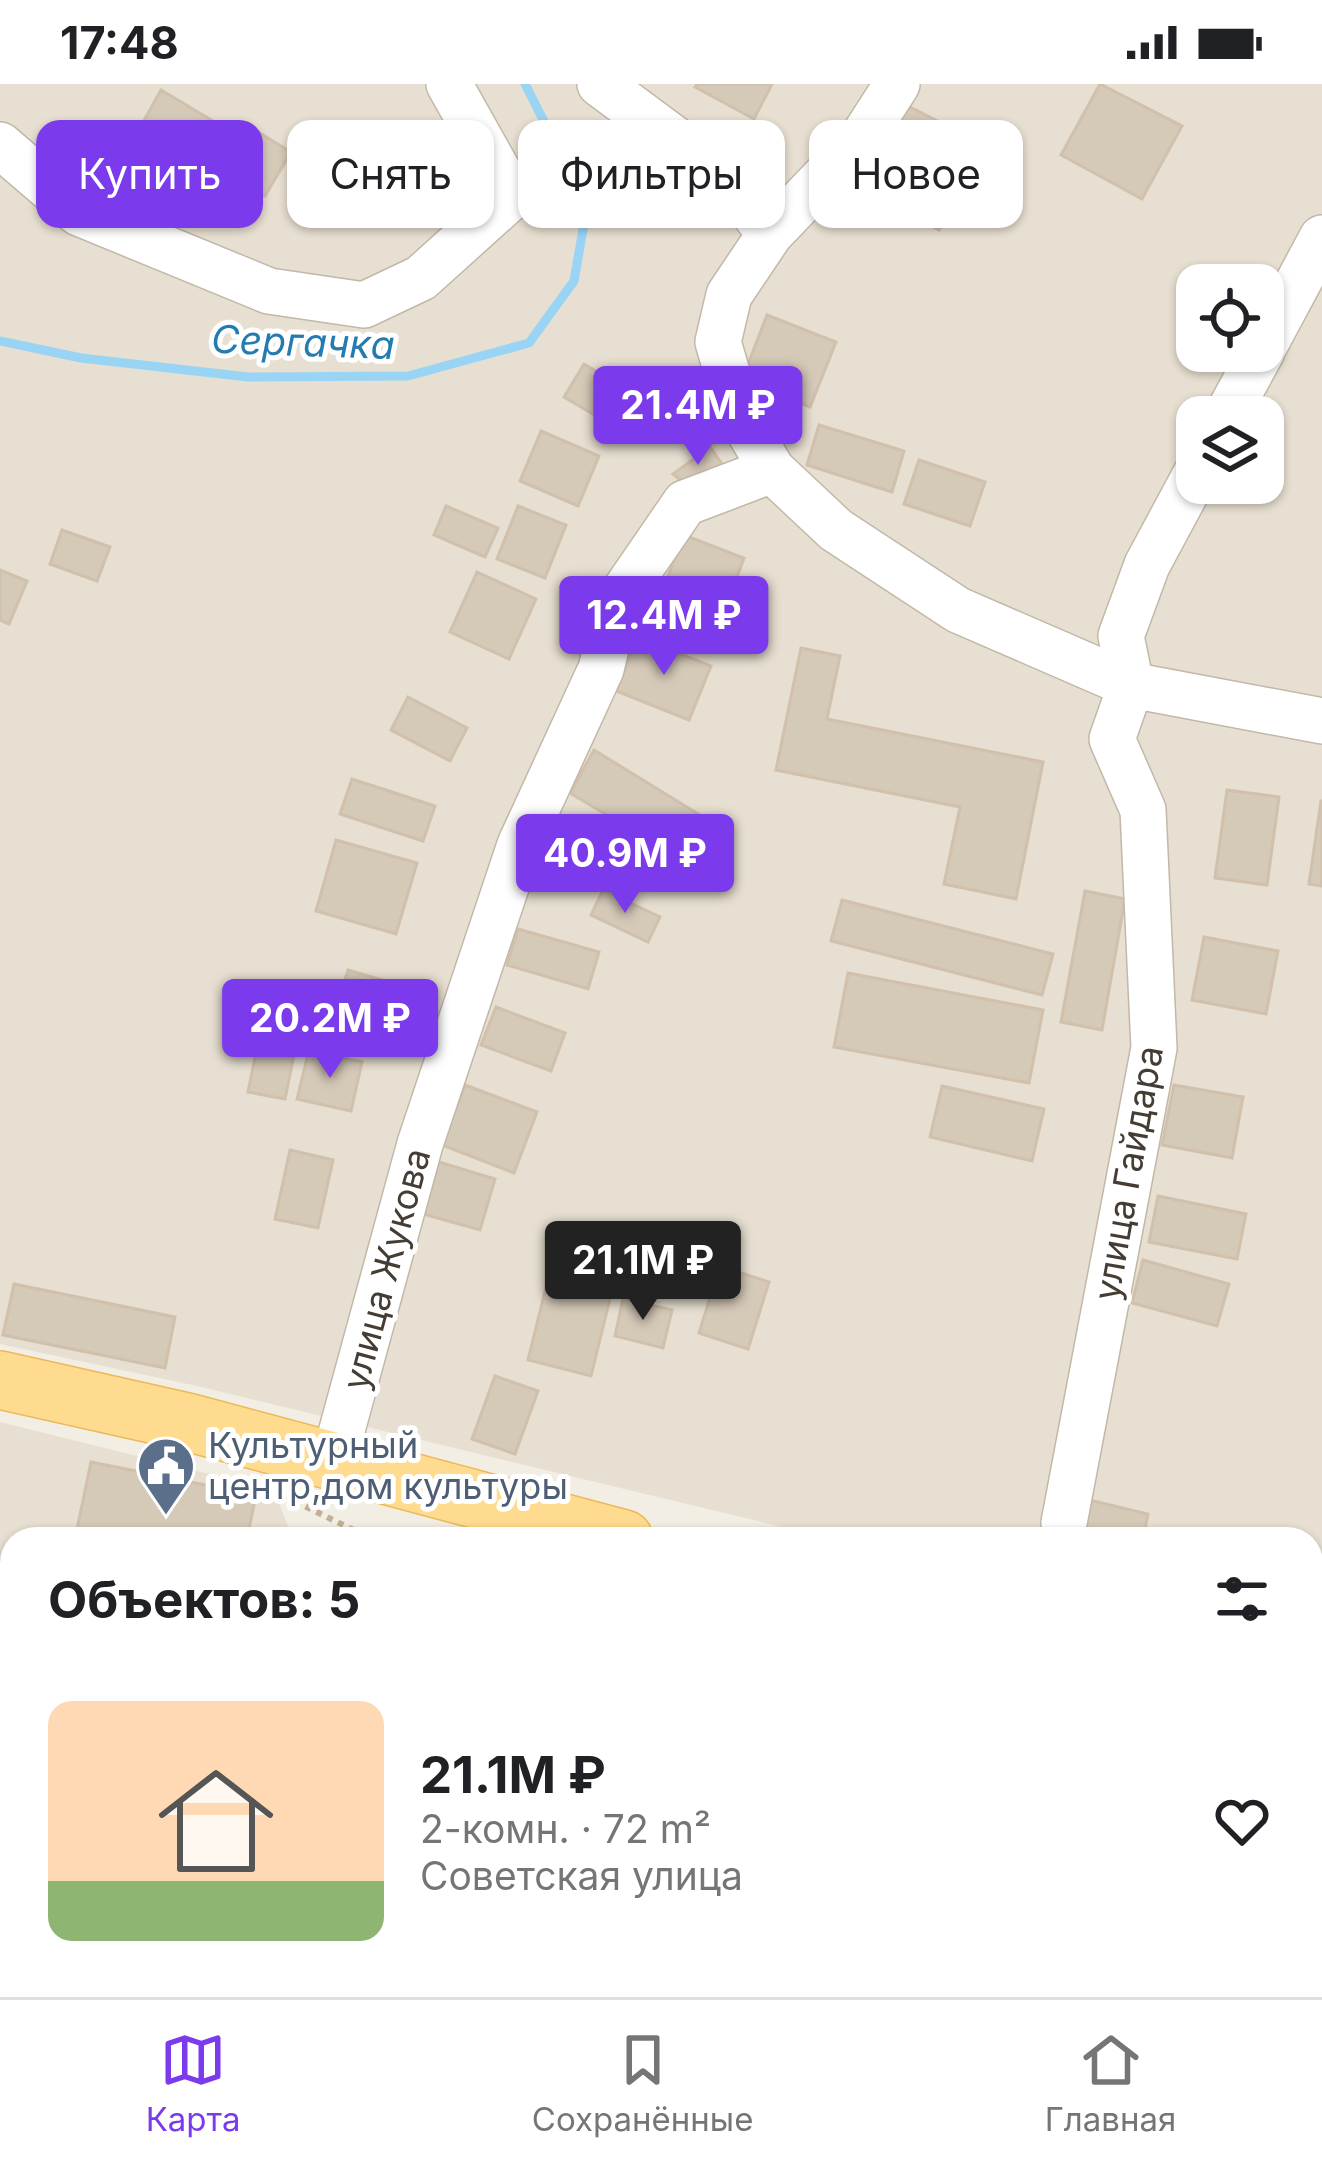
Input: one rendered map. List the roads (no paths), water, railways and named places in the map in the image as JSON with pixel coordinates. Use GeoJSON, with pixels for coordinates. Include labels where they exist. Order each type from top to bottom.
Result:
{"type":"FeatureCollection","features":[{"type":"Feature","properties":{"kind":"main road"},"geometry":{"type":"LineString","coordinates":[[0,1380],[187,1422],[579,1527]]}},
{"type":"Feature","properties":{"kind":"street"},"geometry":{"type":"LineString","coordinates":[[0,145],[79,213],[269,291],[364,304],[421,278],[512,196],[449,84]]}},
{"type":"Feature","properties":{"kind":"street"},"geometry":{"type":"LineString","coordinates":[[600,84],[727,178],[770,234]]}},
{"type":"Feature","properties":{"kind":"street"},"geometry":{"type":"LineString","coordinates":[[897,84],[863,136],[770,234],[729,296],[718,342],[739,414],[772,470],[836,530],[958,610],[1131,685],[1322,721]]}},
{"type":"Feature","properties":{"kind":"street"},"geometry":{"type":"LineString","coordinates":[[1284,309],[1322,238]]}},
{"type":"Feature","properties":{"kind":"street","name":"улица Жукова"},"geometry":{"type":"LineString","coordinates":[[333,1462],[420,1144],[520,844],[601,669],[617,602],[686,502],[772,470]]}},
{"type":"Feature","properties":{"kind":"street"},"geometry":{"type":"LineString","coordinates":[[1131,685],[1121,636],[1147,565],[1180,504]]}},
{"type":"Feature","properties":{"kind":"street","name":"улица Гайдара"},"geometry":{"type":"LineString","coordinates":[[1064,1523],[1154,1048],[1144,810],[1112,739],[1131,685]]}},
{"type":"Feature","properties":{"kind":"waterway","name":"Сергачка"},"geometry":{"type":"LineString","coordinates":[[0,341],[81,358],[248,377],[408,376],[529,343],[574,281],[587,206],[525,84]]}},
{"type":"Feature","properties":{"kind":"place","name":"Культурный центр,дом культуры"},"geometry":{"type":"Point","coordinates":[166,1517]}}]}
